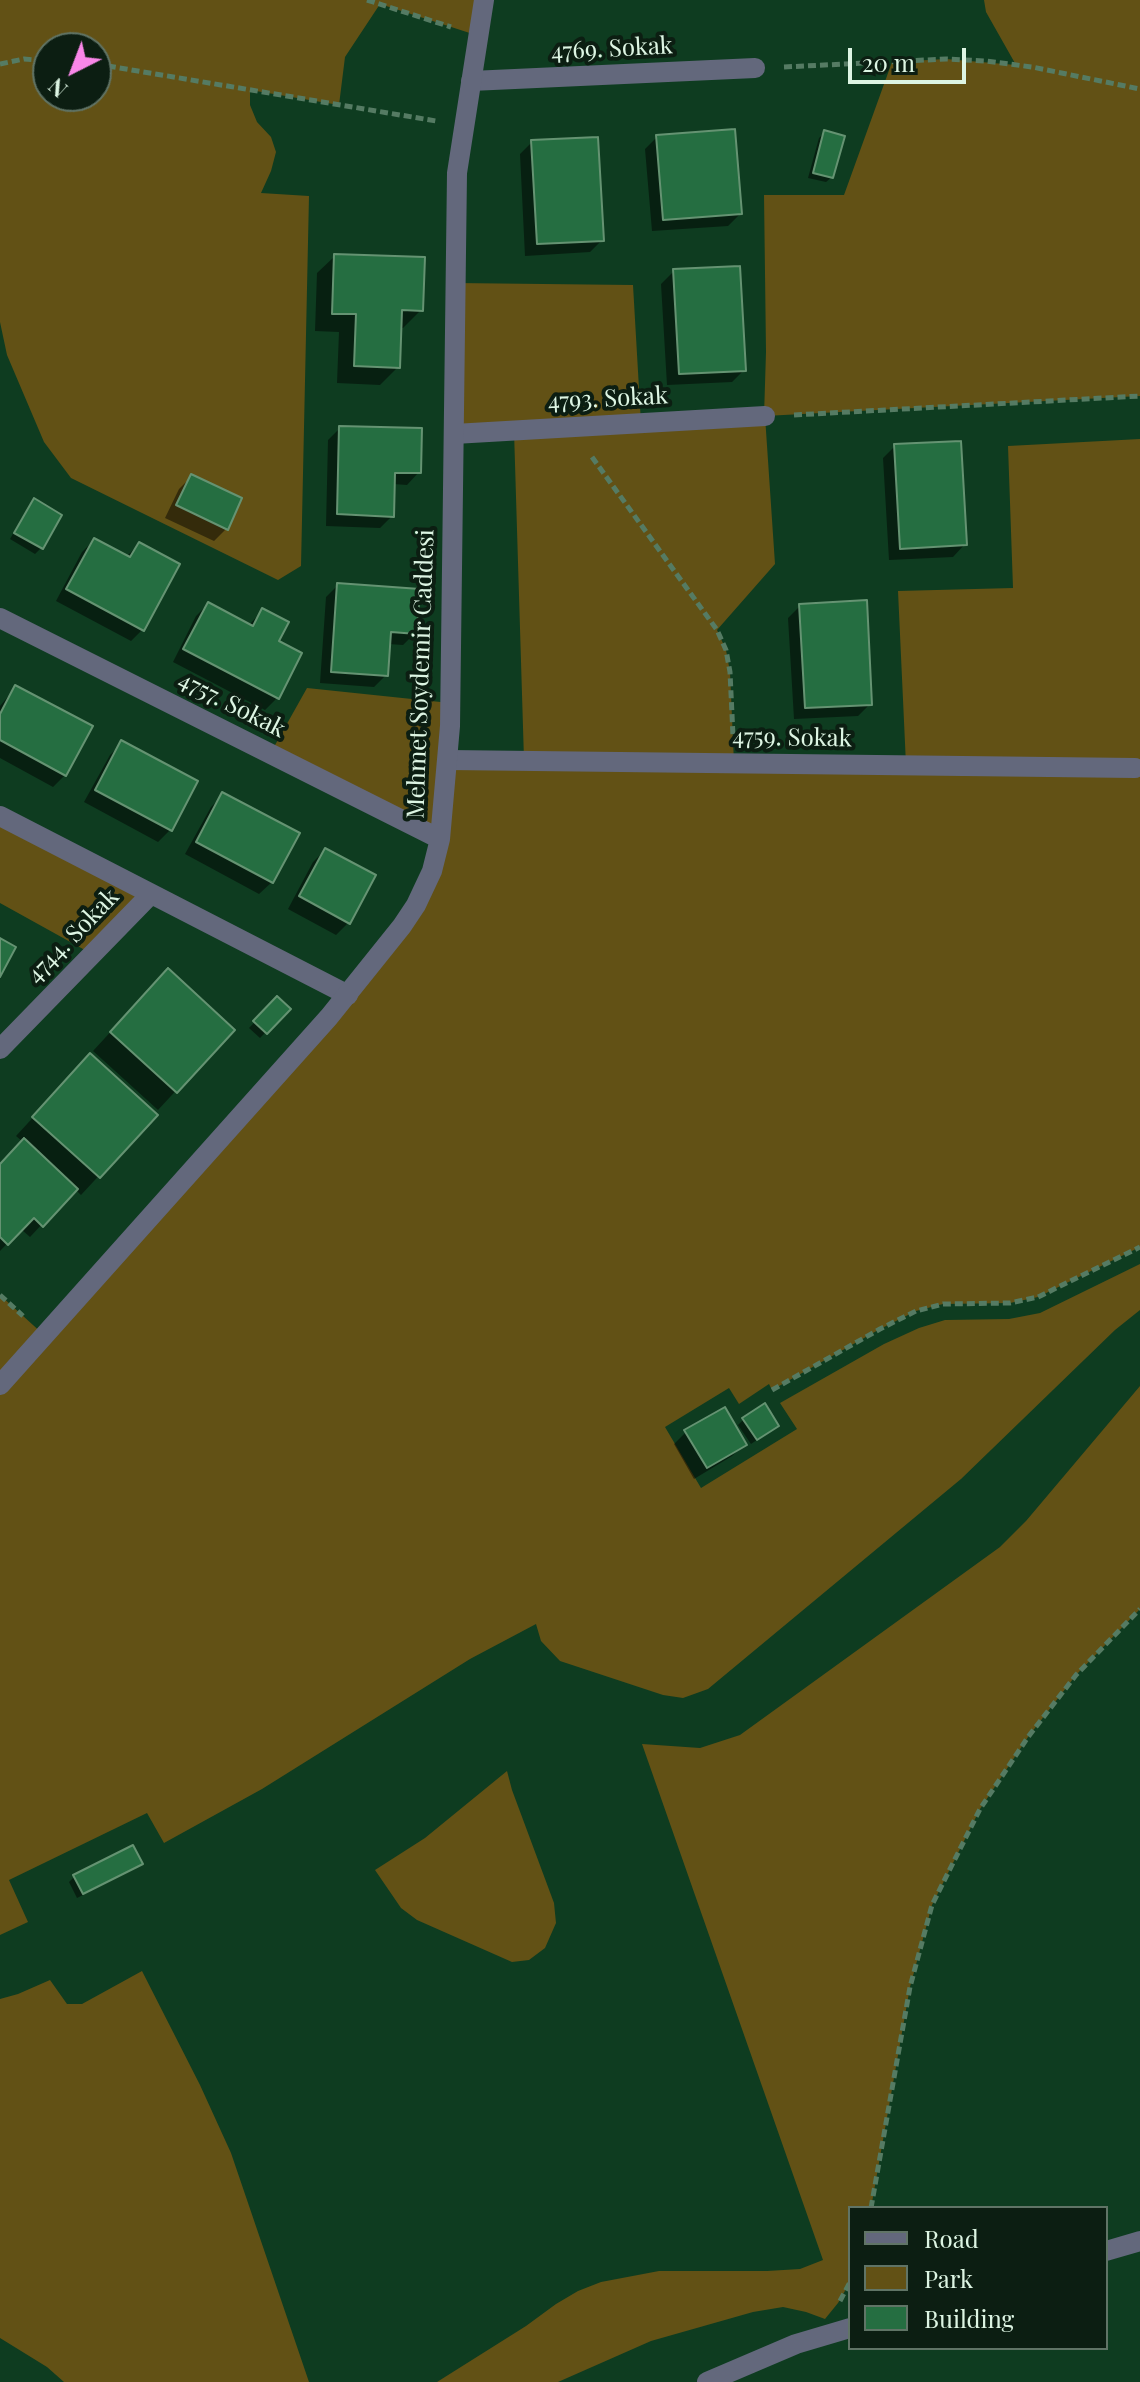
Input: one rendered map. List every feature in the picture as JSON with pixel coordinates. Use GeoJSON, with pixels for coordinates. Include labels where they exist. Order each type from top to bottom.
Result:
{"type":"FeatureCollection","features":[{"type":"Feature","properties":{"kind":"street","name":"Mehmet Soydemir Caddesi"},"geometry":{"type":"LineString","coordinates":[[0,1385],[348,995],[416,905],[432,871],[440,839],[448,760],[457,173],[484,0]]}},
{"type":"Feature","properties":{"kind":"street","name":"4769. Sokak"},"geometry":{"type":"LineString","coordinates":[[471,81],[755,68]]}},
{"type":"Feature","properties":{"kind":"street","name":"4793. Sokak"},"geometry":{"type":"LineString","coordinates":[[454,434],[765,416]]}},
{"type":"Feature","properties":{"kind":"street","name":"4757. Sokak"},"geometry":{"type":"LineString","coordinates":[[0,618],[440,839]]}},
{"type":"Feature","properties":{"kind":"street","name":"4759. Sokak"},"geometry":{"type":"LineString","coordinates":[[448,760],[1135,768]]}},
{"type":"Feature","properties":{"kind":"street"},"geometry":{"type":"LineString","coordinates":[[0,816],[348,995]]}},
{"type":"Feature","properties":{"kind":"street","name":"4744. Sokak"},"geometry":{"type":"LineString","coordinates":[[2,1044],[151,894]]}},
{"type":"Feature","properties":{"kind":"street"},"geometry":{"type":"LineString","coordinates":[[1108,2250],[1140,2241]]}},
{"type":"Feature","properties":{"kind":"street"},"geometry":{"type":"LineString","coordinates":[[707,2382],[796,2344],[848,2329]]}},
{"type":"Feature","properties":{"kind":"path"},"geometry":{"type":"LineString","coordinates":[[367,0],[479,36]]}},
{"type":"Feature","properties":{"kind":"path"},"geometry":{"type":"LineString","coordinates":[[755,68],[946,59],[986,61],[1140,89]]}},
{"type":"Feature","properties":{"kind":"path"},"geometry":{"type":"LineString","coordinates":[[0,64],[32,60]]}},
{"type":"Feature","properties":{"kind":"path"},"geometry":{"type":"LineString","coordinates":[[112,67],[464,126]]}},
{"type":"Feature","properties":{"kind":"path"},"geometry":{"type":"LineString","coordinates":[[765,416],[1140,396]]}},
{"type":"Feature","properties":{"kind":"path"},"geometry":{"type":"LineString","coordinates":[[570,427],[717,630],[726,650],[730,672],[734,763]]}},
{"type":"Feature","properties":{"kind":"path"},"geometry":{"type":"LineString","coordinates":[[772,1390],[916,1311],[943,1304],[1010,1303],[1038,1297],[1140,1247]]}},
{"type":"Feature","properties":{"kind":"path"},"geometry":{"type":"LineString","coordinates":[[871,2206],[910,1987],[932,1905],[980,1809],[1028,1737],[1076,1675],[1140,1609]]}},
{"type":"Feature","properties":{"kind":"green space"},"geometry":{"type":"Polygon","coordinates":[[[0,0],[484,0],[479,36],[380,4],[345,57],[339,105],[250,90],[250,105],[257,122],[271,137],[276,152],[261,193],[309,196],[301,566],[278,580],[71,478],[44,442],[7,355],[0,322],[0,0]]]}},
{"type":"Feature","properties":{"kind":"green space"},"geometry":{"type":"Polygon","coordinates":[[[984,0],[1140,0],[1140,396],[765,416],[775,564],[717,630],[726,650],[730,672],[734,763],[906,765],[898,591],[1013,588],[1008,446],[1140,439],[1140,1247],[1038,1297],[1010,1303],[943,1304],[916,1311],[772,1390],[769,1384],[739,1404],[729,1388],[665,1427],[701,1488],[797,1429],[780,1403],[884,1344],[919,1328],[945,1320],[1009,1319],[1040,1313],[1140,1264],[1140,1310],[1115,1330],[961,1479],[708,1689],[683,1698],[663,1695],[560,1661],[541,1641],[536,1624],[470,1659],[262,1789],[164,1843],[147,1813],[9,1880],[28,1922],[0,1935],[0,1295],[44,1335],[386,947],[440,839],[270,754],[307,688],[450,703],[448,760],[524,760],[514,431],[454,434],[455,283],[633,285],[641,423],[764,416],[764,195],[844,195],[892,62],[946,59],[1016,65],[986,12],[984,0]]]}},
{"type":"Feature","properties":{"kind":"green space"},"geometry":{"type":"Polygon","coordinates":[[[0,816],[151,894],[92,954],[0,903],[0,816]]]}},
{"type":"Feature","properties":{"kind":"green space"},"geometry":{"type":"Polygon","coordinates":[[[1140,1386],[1140,1609],[1076,1675],[1028,1737],[980,1809],[932,1905],[910,1987],[871,2206],[848,2206],[848,2286],[838,2303],[825,2319],[783,2307],[753,2312],[651,2341],[558,2382],[437,2382],[556,2304],[601,2282],[659,2271],[800,2269],[823,2260],[642,1744],[700,1748],[740,1735],[1000,1547],[1026,1521],[1140,1386]]]}},
{"type":"Feature","properties":{"kind":"green space"},"geometry":{"type":"Polygon","coordinates":[[[507,1771],[554,1903],[556,1923],[545,1948],[529,1960],[512,1962],[417,1920],[401,1908],[375,1870],[425,1838],[507,1771]]]}},
{"type":"Feature","properties":{"kind":"green space"},"geometry":{"type":"Polygon","coordinates":[[[142,1971],[231,2153],[309,2382],[64,2382],[47,2367],[0,2338],[0,1999],[50,1980],[67,2004],[82,2004],[142,1971]]]}},
{"type":"Feature","properties":{"kind":"building"},"geometry":{"type":"Polygon","coordinates":[[[735,129],[742,214],[663,220],[656,135],[735,129]]]}},
{"type":"Feature","properties":{"kind":"building"},"geometry":{"type":"Polygon","coordinates":[[[824,130],[845,136],[833,178],[813,173],[824,130]]]}},
{"type":"Feature","properties":{"kind":"building"},"geometry":{"type":"Polygon","coordinates":[[[598,137],[604,241],[537,244],[531,140],[598,137]]]}},
{"type":"Feature","properties":{"kind":"building"},"geometry":{"type":"Polygon","coordinates":[[[334,254],[425,257],[423,311],[402,310],[400,368],[354,366],[356,314],[332,314],[334,254]]]}},
{"type":"Feature","properties":{"kind":"building"},"geometry":{"type":"Polygon","coordinates":[[[740,266],[746,371],[679,374],[673,269],[740,266]]]}},
{"type":"Feature","properties":{"kind":"building"},"geometry":{"type":"Polygon","coordinates":[[[339,426],[422,428],[421,473],[395,473],[394,517],[337,514],[339,426]]]}},
{"type":"Feature","properties":{"kind":"building"},"geometry":{"type":"Polygon","coordinates":[[[961,441],[967,545],[900,549],[894,444],[961,441]]]}},
{"type":"Feature","properties":{"kind":"building"},"geometry":{"type":"Polygon","coordinates":[[[191,474],[242,498],[228,530],[176,505],[191,474]]]}},
{"type":"Feature","properties":{"kind":"building"},"geometry":{"type":"Polygon","coordinates":[[[34,498],[62,515],[43,549],[14,533],[34,498]]]}},
{"type":"Feature","properties":{"kind":"building"},"geometry":{"type":"Polygon","coordinates":[[[94,538],[130,557],[139,542],[180,564],[144,631],[66,589],[94,538]]]}},
{"type":"Feature","properties":{"kind":"building"},"geometry":{"type":"Polygon","coordinates":[[[337,583],[420,589],[417,634],[391,632],[388,676],[331,672],[337,583]]]}},
{"type":"Feature","properties":{"kind":"building"},"geometry":{"type":"Polygon","coordinates":[[[867,600],[872,705],[805,708],[799,604],[867,600]]]}},
{"type":"Feature","properties":{"kind":"building"},"geometry":{"type":"Polygon","coordinates":[[[208,602],[253,626],[262,608],[289,622],[279,641],[302,653],[279,699],[183,649],[208,602]]]}},
{"type":"Feature","properties":{"kind":"building"},"geometry":{"type":"Polygon","coordinates":[[[15,685],[93,726],[66,776],[0,740],[0,714],[15,685]]]}},
{"type":"Feature","properties":{"kind":"building"},"geometry":{"type":"Polygon","coordinates":[[[121,740],[198,781],[172,831],[95,790],[121,740]]]}},
{"type":"Feature","properties":{"kind":"building"},"geometry":{"type":"Polygon","coordinates":[[[222,792],[300,833],[273,883],[196,842],[222,792]]]}},
{"type":"Feature","properties":{"kind":"building"},"geometry":{"type":"Polygon","coordinates":[[[325,848],[376,875],[350,924],[299,896],[325,848]]]}},
{"type":"Feature","properties":{"kind":"building"},"geometry":{"type":"Polygon","coordinates":[[[0,938],[16,947],[0,977],[0,938]]]}},
{"type":"Feature","properties":{"kind":"building"},"geometry":{"type":"Polygon","coordinates":[[[168,968],[235,1030],[177,1093],[110,1032],[168,968]]]}},
{"type":"Feature","properties":{"kind":"building"},"geometry":{"type":"Polygon","coordinates":[[[277,996],[291,1009],[267,1034],[253,1021],[277,996]]]}},
{"type":"Feature","properties":{"kind":"building"},"geometry":{"type":"Polygon","coordinates":[[[90,1053],[158,1115],[100,1178],[32,1117],[90,1053]]]}},
{"type":"Feature","properties":{"kind":"building"},"geometry":{"type":"Polygon","coordinates":[[[24,1138],[78,1189],[43,1227],[34,1218],[8,1245],[0,1237],[0,1164],[24,1138]]]}},
{"type":"Feature","properties":{"kind":"building"},"geometry":{"type":"Polygon","coordinates":[[[765,1403],[779,1426],[757,1440],[742,1418],[765,1403]]]}},
{"type":"Feature","properties":{"kind":"building"},"geometry":{"type":"Polygon","coordinates":[[[725,1407],[747,1445],[707,1468],[684,1430],[725,1407]]]}},
{"type":"Feature","properties":{"kind":"building"},"geometry":{"type":"Polygon","coordinates":[[[133,1845],[143,1864],[83,1894],[73,1875],[133,1845]]]}}]}
